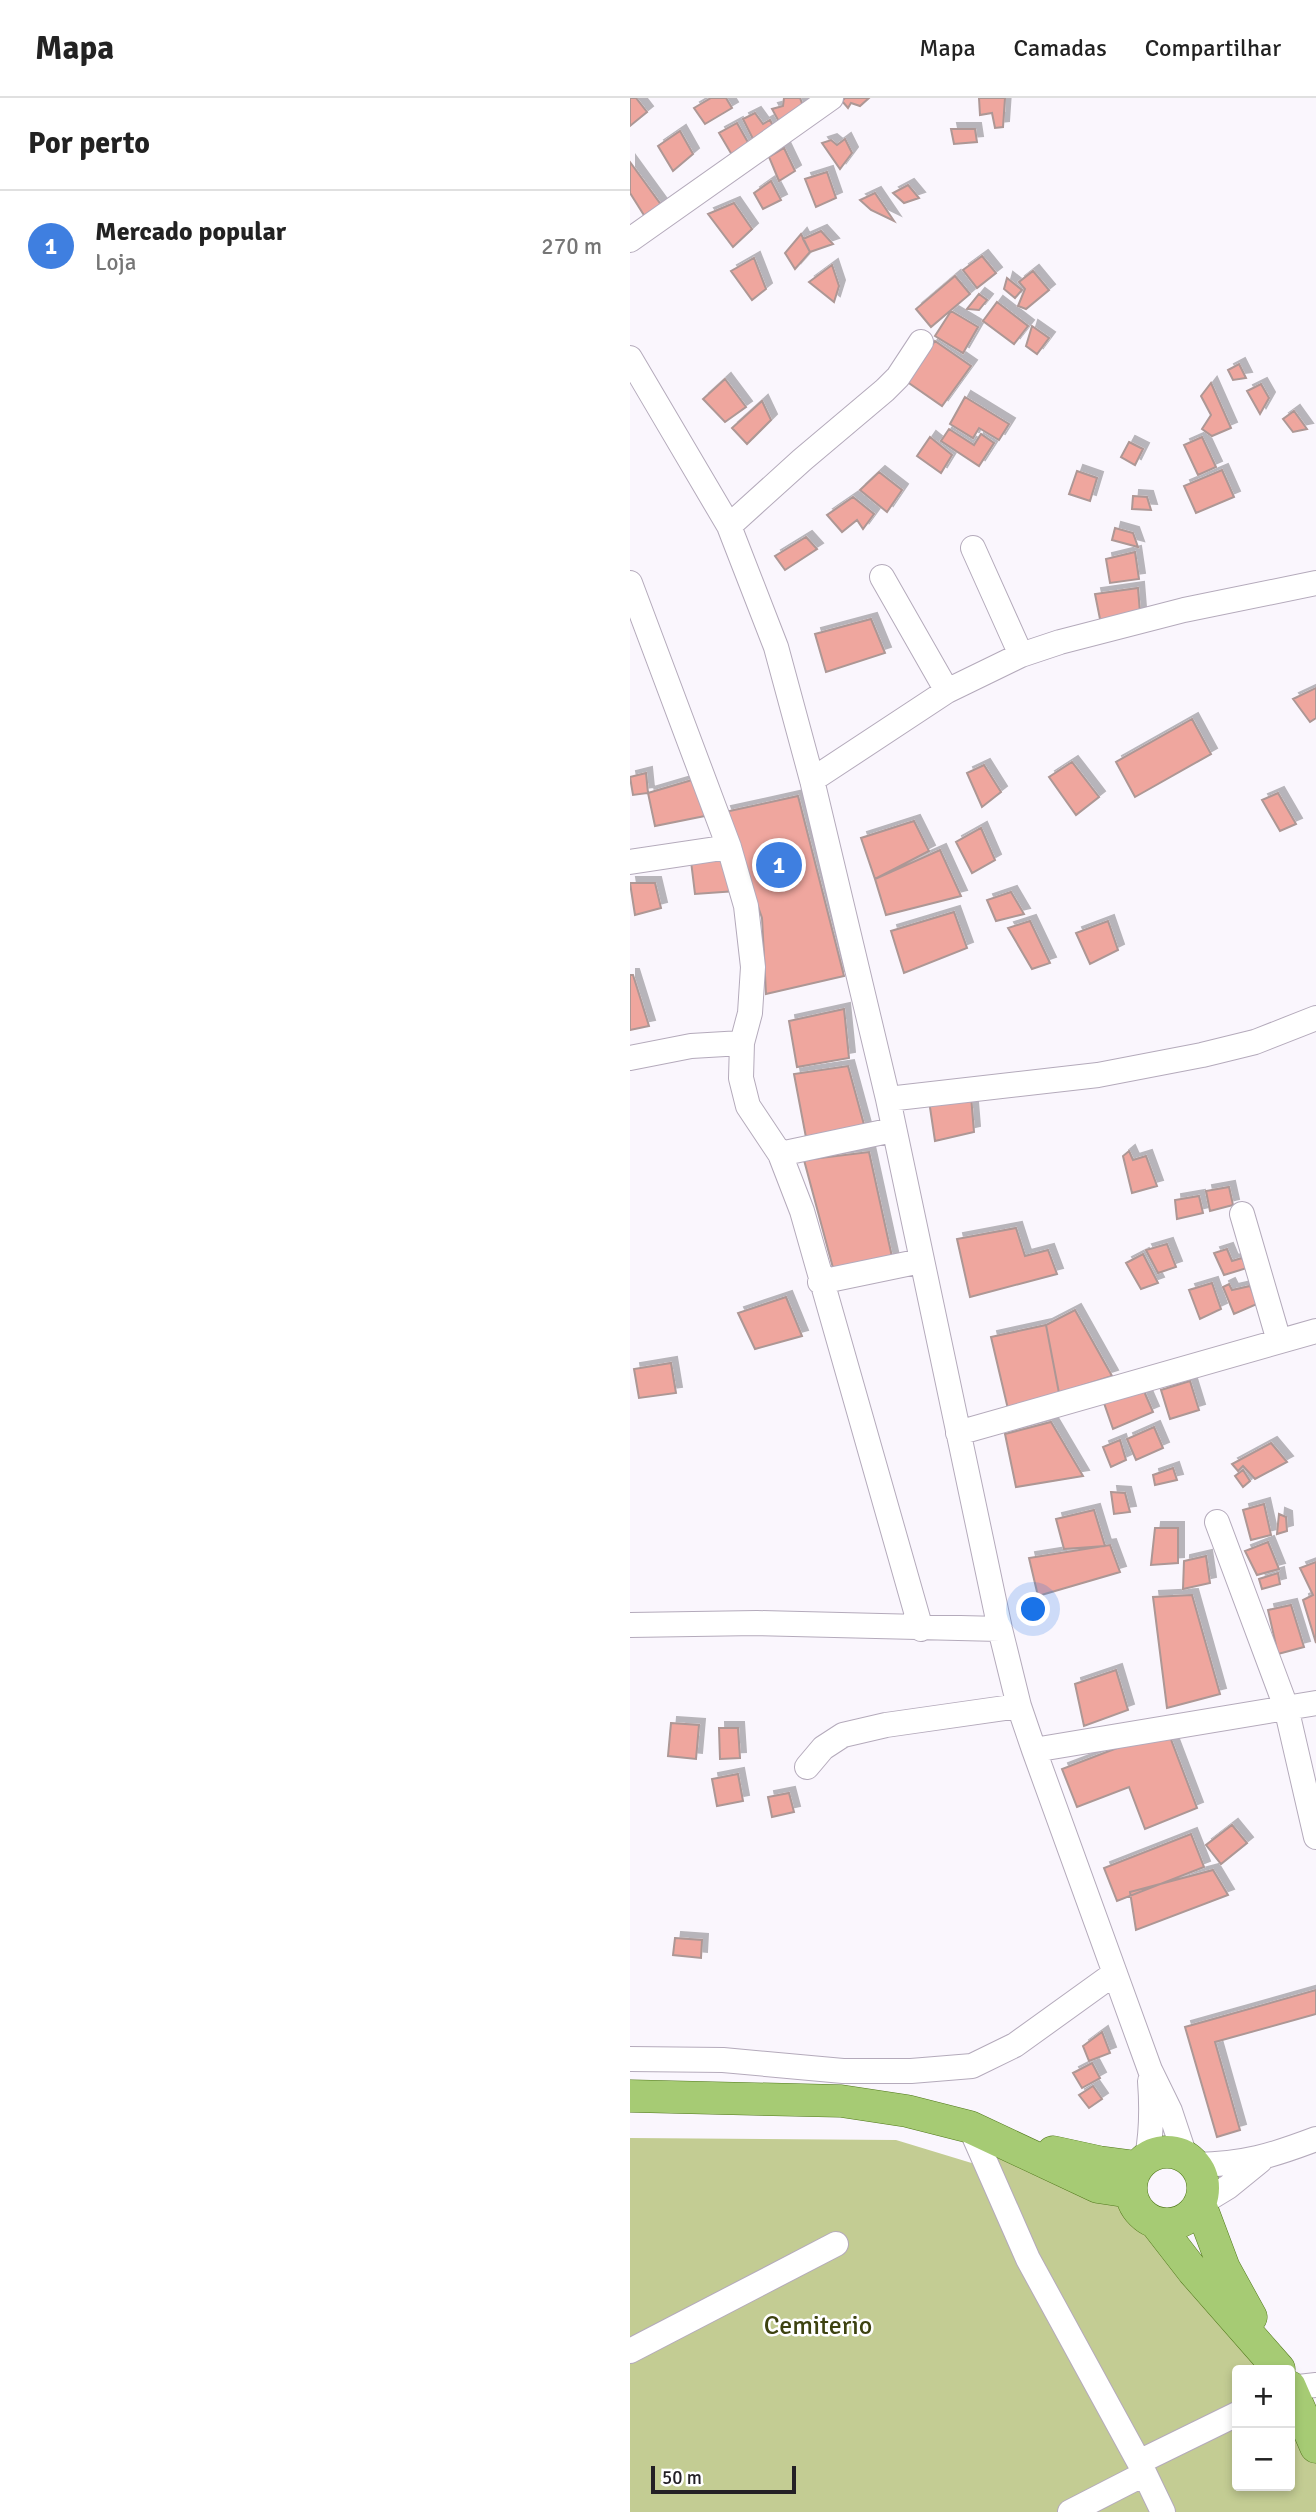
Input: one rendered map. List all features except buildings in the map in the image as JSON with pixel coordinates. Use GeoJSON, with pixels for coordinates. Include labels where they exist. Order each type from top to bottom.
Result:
{"type":"FeatureCollection","features":[{"type":"Feature","properties":{"kind":"main road"},"geometry":{"type":"LineString","coordinates":[[630,2095],[841,2101],[907,2111],[970,2127],[1098,2187],[1138,2172],[1166,2151],[1191,2161],[1202,2178],[1200,2204],[1192,2215],[1181,2222],[1168,2225],[1143,2216],[1135,2205],[1138,2172]]}},
{"type":"Feature","properties":{"kind":"main road"},"geometry":{"type":"LineString","coordinates":[[1200,2204],[1224,2268],[1278,2365]]}},
{"type":"Feature","properties":{"kind":"main road"},"geometry":{"type":"LineString","coordinates":[[1155,2222],[1273,2365]]}},
{"type":"Feature","properties":{"kind":"main road"},"geometry":{"type":"LineString","coordinates":[[1295,2400],[1316,2447]]}},
{"type":"Feature","properties":{"kind":"street"},"geometry":{"type":"LineString","coordinates":[[630,240],[831,98]]}},
{"type":"Feature","properties":{"kind":"street"},"geometry":{"type":"LineString","coordinates":[[729,527],[802,460],[885,390],[898,377],[921,342]]}},
{"type":"Feature","properties":{"kind":"street"},"geometry":{"type":"LineString","coordinates":[[630,358],[729,527],[776,647],[812,780],[888,1099],[1000,1629],[1019,1706],[1150,2070],[1191,2161],[1229,2165],[1264,2158],[1316,2139]]}},
{"type":"Feature","properties":{"kind":"street"},"geometry":{"type":"LineString","coordinates":[[973,548],[1021,655]]}},
{"type":"Feature","properties":{"kind":"street"},"geometry":{"type":"LineString","coordinates":[[882,577],[947,691]]}},
{"type":"Feature","properties":{"kind":"street"},"geometry":{"type":"LineString","coordinates":[[630,583],[729,847],[746,906],[752,967],[750,1013],[742,1043],[741,1078],[748,1106],[780,1154],[802,1211],[820,1282],[921,1629]]}},
{"type":"Feature","properties":{"kind":"street"},"geometry":{"type":"LineString","coordinates":[[812,780],[947,691],[1021,655],[1060,642],[1184,610],[1316,583]]}},
{"type":"Feature","properties":{"kind":"street"},"geometry":{"type":"LineString","coordinates":[[630,862],[729,847]]}},
{"type":"Feature","properties":{"kind":"street"},"geometry":{"type":"LineString","coordinates":[[888,1099],[1098,1075],[1189,1058],[1255,1042],[1316,1018]]}},
{"type":"Feature","properties":{"kind":"street"},"geometry":{"type":"LineString","coordinates":[[630,1058],[691,1046],[742,1043]]}},
{"type":"Feature","properties":{"kind":"street"},"geometry":{"type":"LineString","coordinates":[[780,1154],[893,1130]]}},
{"type":"Feature","properties":{"kind":"street"},"geometry":{"type":"LineString","coordinates":[[1242,1214],[1279,1341]]}},
{"type":"Feature","properties":{"kind":"street"},"geometry":{"type":"LineString","coordinates":[[820,1282],[921,1261]]}},
{"type":"Feature","properties":{"kind":"street"},"geometry":{"type":"LineString","coordinates":[[958,1433],[1316,1331]]}},
{"type":"Feature","properties":{"kind":"street"},"geometry":{"type":"LineString","coordinates":[[1217,1522],[1286,1707],[1316,1837]]}},
{"type":"Feature","properties":{"kind":"street"},"geometry":{"type":"LineString","coordinates":[[630,1625],[757,1623],[1000,1629]]}},
{"type":"Feature","properties":{"kind":"street"},"geometry":{"type":"LineString","coordinates":[[1034,1750],[1316,1703]]}},
{"type":"Feature","properties":{"kind":"street"},"geometry":{"type":"LineString","coordinates":[[807,1767],[823,1748],[843,1735],[886,1725],[1019,1706]]}},
{"type":"Feature","properties":{"kind":"street"},"geometry":{"type":"LineString","coordinates":[[630,2059],[723,2060],[843,2071],[911,2071],[972,2066],[1015,2045],[1115,1973]]}},
{"type":"Feature","properties":{"kind":"street"},"geometry":{"type":"LineString","coordinates":[[1138,2172],[1151,2137],[1153,2112],[1150,2070]]}},
{"type":"Feature","properties":{"kind":"street"},"geometry":{"type":"LineString","coordinates":[[970,2127],[1028,2259],[1163,2512]]}},
{"type":"Feature","properties":{"kind":"street"},"geometry":{"type":"LineString","coordinates":[[1200,2204],[1228,2187],[1264,2158]]}},
{"type":"Feature","properties":{"kind":"street"},"geometry":{"type":"LineString","coordinates":[[630,2351],[836,2244]]}},
{"type":"Feature","properties":{"kind":"street"},"geometry":{"type":"LineString","coordinates":[[1295,2382],[1316,2385]]}},
{"type":"Feature","properties":{"kind":"street"},"geometry":{"type":"LineString","coordinates":[[1070,2512],[1232,2417]]}},
{"type":"Feature","properties":{"kind":"green space","name":"Cemiterio"},"geometry":{"type":"Polygon","coordinates":[[[970,2127],[1135,2205],[1276,2365],[1232,2365],[1232,2491],[1295,2491],[1295,2399],[1316,2447],[1316,2512],[630,2512],[630,2138],[896,2140],[988,2168],[970,2127]]]}},
{"type":"Feature","properties":{"kind":"place","name":"Mercado popular"},"geometry":{"type":"Point","coordinates":[779,865]}}]}
